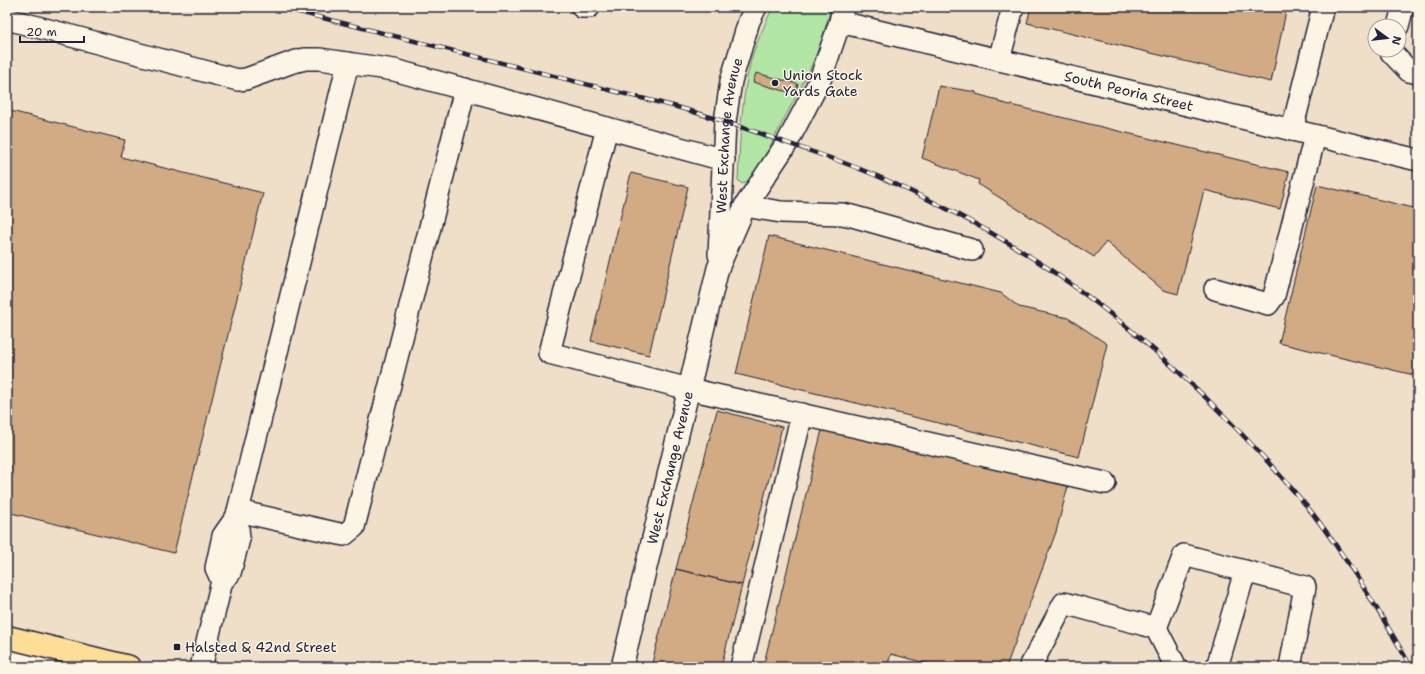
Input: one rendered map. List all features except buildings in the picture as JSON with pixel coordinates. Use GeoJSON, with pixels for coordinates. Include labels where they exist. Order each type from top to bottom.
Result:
{"type":"FeatureCollection","features":[{"type":"Feature","properties":{"kind":"main road"},"geometry":{"type":"LineString","coordinates":[[7,637],[116,665]]}},
{"type":"Feature","properties":{"kind":"street"},"geometry":{"type":"LineString","coordinates":[[582,7],[589,7]]}},
{"type":"Feature","properties":{"kind":"street","name":"West Exchange Avenue"},"geometry":{"type":"LineString","coordinates":[[718,268],[726,122],[731,81],[754,7]]}},
{"type":"Feature","properties":{"kind":"street"},"geometry":{"type":"LineString","coordinates":[[999,60],[1013,7]]}},
{"type":"Feature","properties":{"kind":"street"},"geometry":{"type":"LineString","coordinates":[[1292,130],[1323,7]]}},
{"type":"Feature","properties":{"kind":"street"},"geometry":{"type":"LineString","coordinates":[[1400,18],[1403,7]]}},
{"type":"Feature","properties":{"kind":"street","name":"South Peoria Street"},"geometry":{"type":"LineString","coordinates":[[841,15],[999,60],[1418,160]]}},
{"type":"Feature","properties":{"kind":"street","name":"West Exchange Avenue"},"geometry":{"type":"LineString","coordinates":[[622,667],[718,268],[745,206],[787,143],[820,80],[841,15]]}},
{"type":"Feature","properties":{"kind":"street"},"geometry":{"type":"LineString","coordinates":[[7,19],[238,80],[246,79],[293,62],[305,59],[320,58],[394,70],[724,160]]}},
{"type":"Feature","properties":{"kind":"street"},"geometry":{"type":"LineString","coordinates":[[1397,58],[1409,71],[1418,74]]}},
{"type":"Feature","properties":{"kind":"street"},"geometry":{"type":"LineString","coordinates":[[201,667],[222,581],[230,573],[239,539],[238,513],[348,63]]}},
{"type":"Feature","properties":{"kind":"street"},"geometry":{"type":"LineString","coordinates":[[238,513],[344,535],[354,527],[465,89]]}},
{"type":"Feature","properties":{"kind":"street"},"geometry":{"type":"LineString","coordinates":[[607,128],[549,353],[689,389],[1105,483]]}},
{"type":"Feature","properties":{"kind":"street"},"geometry":{"type":"LineString","coordinates":[[1215,289],[1268,304],[1274,296],[1316,136]]}},
{"type":"Feature","properties":{"kind":"street"},"geometry":{"type":"LineString","coordinates":[[745,206],[781,212],[842,214],[972,250]]}},
{"type":"Feature","properties":{"kind":"street"},"geometry":{"type":"LineString","coordinates":[[741,667],[802,414]]}},
{"type":"Feature","properties":{"kind":"street"},"geometry":{"type":"LineString","coordinates":[[1156,628],[1184,555],[1305,587],[1290,667]]}},
{"type":"Feature","properties":{"kind":"street"},"geometry":{"type":"LineString","coordinates":[[1217,667],[1245,571]]}},
{"type":"Feature","properties":{"kind":"street"},"geometry":{"type":"LineString","coordinates":[[1030,667],[1064,603],[1156,628],[1176,667]]}},
{"type":"Feature","properties":{"kind":"shaded area"},"geometry":{"type":"Polygon","coordinates":[[[7,7],[1418,7],[1418,667],[141,667],[7,632],[7,7]]]}},
{"type":"Feature","properties":{"kind":"green space"},"geometry":{"type":"Polygon","coordinates":[[[773,7],[831,7],[820,46],[809,71],[766,154],[748,181],[742,184],[738,180],[741,122],[747,78],[754,50],[773,7]]]}},
{"type":"Feature","properties":{"kind":"railway"},"geometry":{"type":"LineString","coordinates":[[279,7],[677,107],[711,117],[873,174],[940,205],[1000,238],[1074,286],[1130,329],[1183,376],[1243,436],[1294,491],[1327,532],[1365,589],[1411,667]]}},
{"type":"Feature","properties":{"kind":"place","name":"Union Stock Yards Gate"},"geometry":{"type":"Point","coordinates":[775,83]}},
{"type":"Feature","properties":{"kind":"place","name":"Halsted & 42nd Street"},"geometry":{"type":"Point","coordinates":[177,647]}}]}
